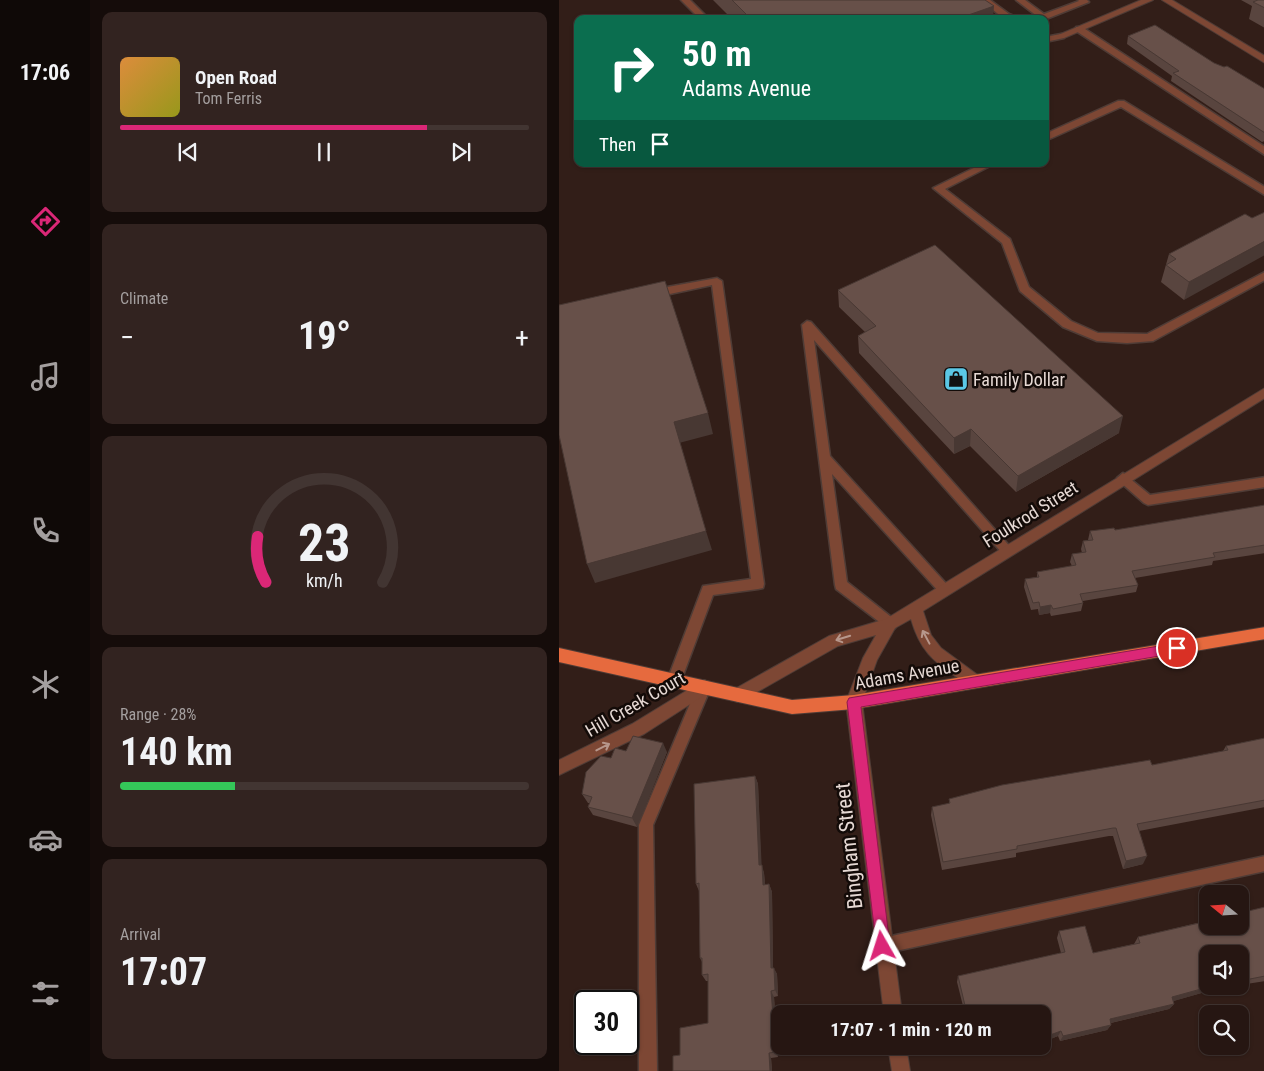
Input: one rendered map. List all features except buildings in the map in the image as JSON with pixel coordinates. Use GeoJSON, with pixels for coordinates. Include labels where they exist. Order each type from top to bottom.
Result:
{"type":"FeatureCollection","features":[{"type":"Feature","properties":{"kind":"highway","name":"Adams Avenue"},"geometry":{"type":"LineString","coordinates":[[559,655],[792,707],[854,702],[1264,633]]}},
{"type":"Feature","properties":{"kind":"street"},"geometry":{"type":"LineString","coordinates":[[1051,37],[1079,29],[1149,0]]}},
{"type":"Feature","properties":{"kind":"street"},"geometry":{"type":"LineString","coordinates":[[1166,0],[1264,60]]}},
{"type":"Feature","properties":{"kind":"street","name":"Foulkrod Street"},"geometry":{"type":"LineString","coordinates":[[854,702],[870,658],[890,624],[1264,392]]}},
{"type":"Feature","properties":{"kind":"street"},"geometry":{"type":"LineString","coordinates":[[915,608],[924,638],[936,653],[974,681]]}},
{"type":"Feature","properties":{"kind":"street"},"geometry":{"type":"LineString","coordinates":[[738,695],[834,641],[890,624]]}},
{"type":"Feature","properties":{"kind":"street","name":"Hill Creek Court"},"geometry":{"type":"LineString","coordinates":[[559,768],[638,729],[704,687]]}},
{"type":"Feature","properties":{"kind":"street","name":"Bingham Street"},"geometry":{"type":"LineString","coordinates":[[854,702],[882,946],[892,1005]]}},
{"type":"Feature","properties":{"kind":"street"},"geometry":{"type":"LineString","coordinates":[[898,1055],[901,1071]]}},
{"type":"Feature","properties":{"kind":"lane"},"geometry":{"type":"LineString","coordinates":[[685,0],[701,15]]}},
{"type":"Feature","properties":{"kind":"lane"},"geometry":{"type":"LineString","coordinates":[[985,0],[1006,15]]}},
{"type":"Feature","properties":{"kind":"lane"},"geometry":{"type":"LineString","coordinates":[[1020,0],[1036,15]]}},
{"type":"Feature","properties":{"kind":"lane"},"geometry":{"type":"LineString","coordinates":[[1048,15],[1085,2],[1083,0]]}},
{"type":"Feature","properties":{"kind":"lane"},"geometry":{"type":"LineString","coordinates":[[1079,29],[1264,152]]}},
{"type":"Feature","properties":{"kind":"lane"},"geometry":{"type":"LineString","coordinates":[[1049,136],[1121,102],[1264,192]]}},
{"type":"Feature","properties":{"kind":"lane"},"geometry":{"type":"LineString","coordinates":[[983,167],[938,188],[1006,241],[1024,289],[1067,324],[1097,337],[1149,338],[1264,275]]}},
{"type":"Feature","properties":{"kind":"lane"},"geometry":{"type":"LineString","coordinates":[[643,295],[717,281],[758,584],[708,590],[674,681]]}},
{"type":"Feature","properties":{"kind":"lane"},"geometry":{"type":"LineString","coordinates":[[890,624],[841,585],[807,324],[1007,550]]}},
{"type":"Feature","properties":{"kind":"lane"},"geometry":{"type":"LineString","coordinates":[[825,457],[945,589]]}},
{"type":"Feature","properties":{"kind":"lane"},"geometry":{"type":"LineString","coordinates":[[1123,478],[1149,500],[1264,482]]}},
{"type":"Feature","properties":{"kind":"lane"},"geometry":{"type":"LineString","coordinates":[[648,1071],[646,825],[704,687]]}},
{"type":"Feature","properties":{"kind":"lane"},"geometry":{"type":"LineString","coordinates":[[882,946],[1264,863]]}},
{"type":"Feature","properties":{"kind":"place","name":"Family Dollar"},"geometry":{"type":"Point","coordinates":[956,379]}},
{"type":"Feature","properties":{"kind":"route"},"geometry":{"type":"LineString","coordinates":[[882,946],[854,702],[1059,666],[1177,648]]}}]}
